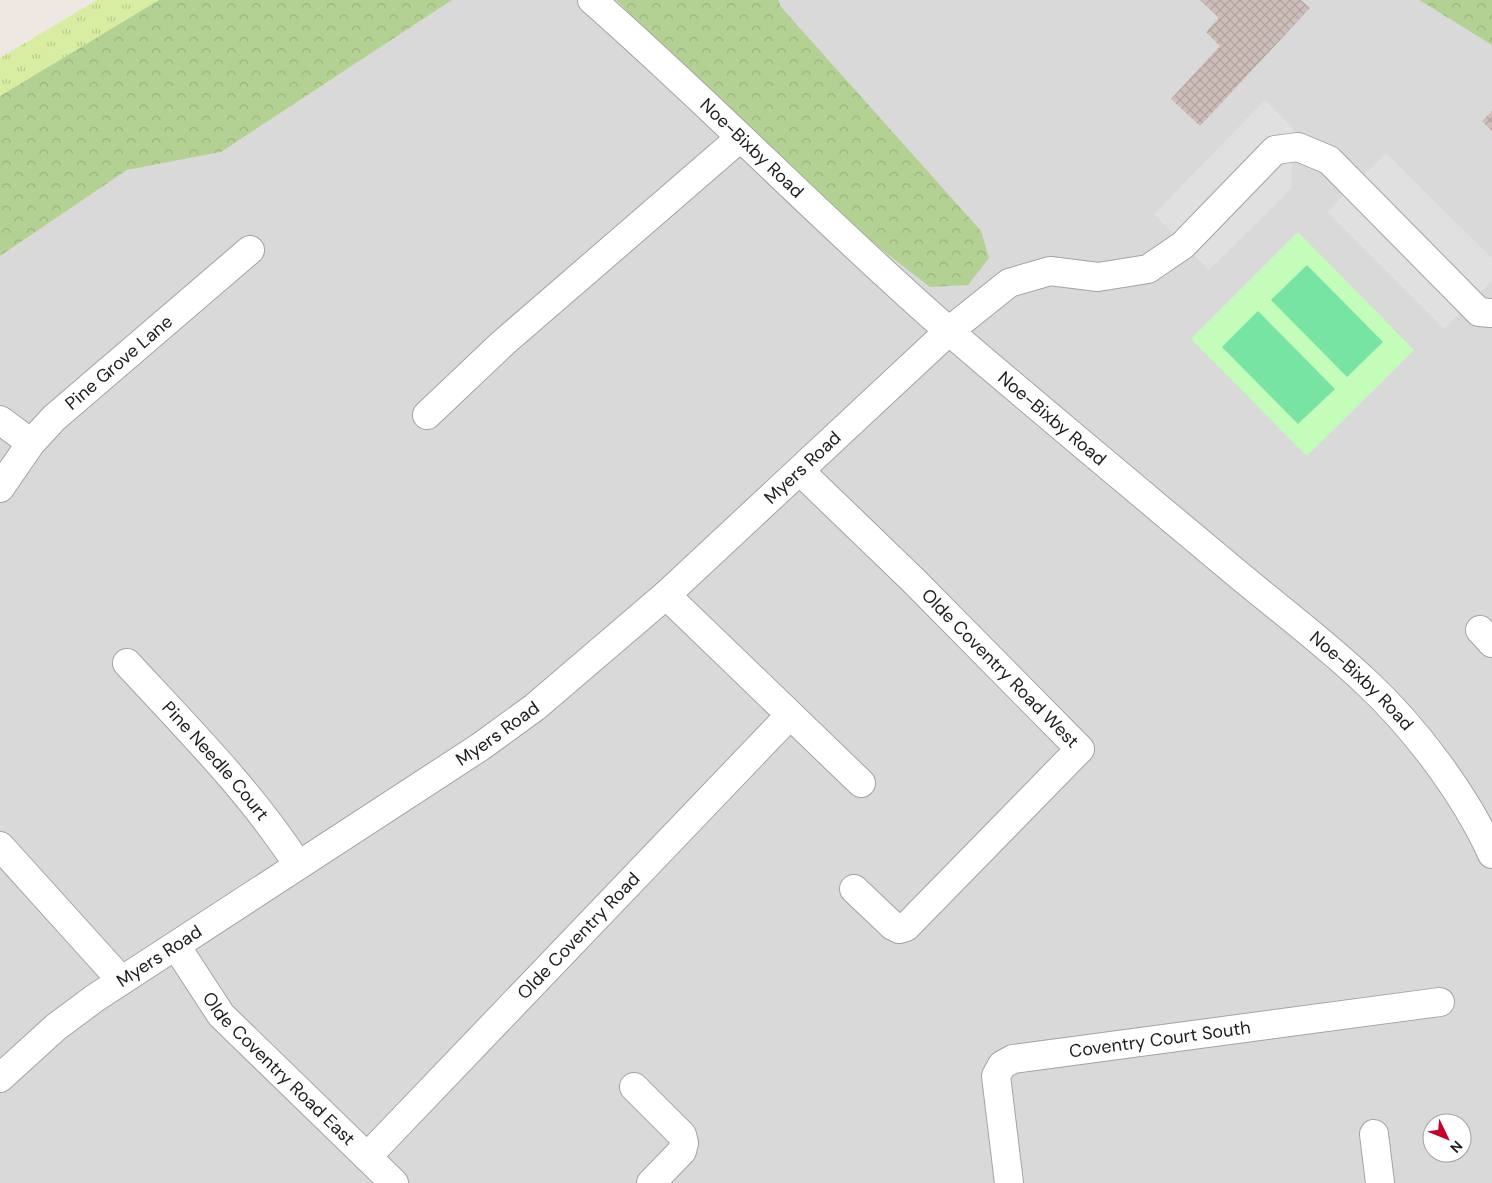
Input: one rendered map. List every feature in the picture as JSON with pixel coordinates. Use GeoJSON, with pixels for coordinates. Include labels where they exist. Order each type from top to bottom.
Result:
{"type":"FeatureCollection","features":[{"type":"Feature","properties":{"kind":"street","name":"Noe-Bixby Road"},"geometry":{"type":"LineString","coordinates":[[592,0],[852,244],[949,331],[1317,639],[1370,686],[1418,738],[1461,796],[1492,854]]}},
{"type":"Feature","properties":{"kind":"street"},"geometry":{"type":"LineString","coordinates":[[427,415],[503,344],[679,189],[740,138]]}},
{"type":"Feature","properties":{"kind":"street","name":"Myers Road"},"geometry":{"type":"LineString","coordinates":[[0,1078],[56,1027],[121,980],[480,747],[535,707],[666,595],[949,331],[1009,283],[1050,271],[1098,277],[1148,269],[1183,245],[1275,150],[1298,147],[1329,160],[1479,312],[1492,313]]}},
{"type":"Feature","properties":{"kind":"street","name":"Pine Grove Lane"},"geometry":{"type":"LineString","coordinates":[[0,488],[31,443],[54,418],[250,250]]}},
{"type":"Feature","properties":{"kind":"street"},"geometry":{"type":"LineString","coordinates":[[0,420],[31,443]]}},
{"type":"Feature","properties":{"kind":"street","name":"Olde Coventry Road West"},"geometry":{"type":"LineString","coordinates":[[800,471],[913,580],[1080,749],[906,927],[899,929],[893,926],[854,888]]}},
{"type":"Feature","properties":{"kind":"street"},"geometry":{"type":"LineString","coordinates":[[666,595],[861,784]]}},
{"type":"Feature","properties":{"kind":"street","name":"Pine Needle Court"},"geometry":{"type":"LineString","coordinates":[[127,663],[246,793],[280,837],[298,865]]}},
{"type":"Feature","properties":{"kind":"street","name":"Olde Coventry Road"},"geometry":{"type":"LineString","coordinates":[[367,1157],[790,715]]}},
{"type":"Feature","properties":{"kind":"street"},"geometry":{"type":"LineString","coordinates":[[0,846],[121,980]]}},
{"type":"Feature","properties":{"kind":"street","name":"Olde Coventry Road East"},"geometry":{"type":"LineString","coordinates":[[176,946],[221,1015],[394,1183]]}},
{"type":"Feature","properties":{"kind":"street","name":"Coventry Court South"},"geometry":{"type":"LineString","coordinates":[[1009,1183],[996,1076],[1002,1065],[1013,1059],[1440,1002]]}},
{"type":"Feature","properties":{"kind":"street"},"geometry":{"type":"LineString","coordinates":[[634,1087],[682,1135],[684,1143],[682,1151],[651,1183]]}},
{"type":"Feature","properties":{"kind":"street"},"geometry":{"type":"LineString","coordinates":[[1374,1134],[1380,1183]]}},
{"type":"Feature","properties":{"kind":"shaded area"},"geometry":{"type":"Polygon","coordinates":[[[452,0],[616,0],[824,205],[778,0],[1419,0],[1492,45],[1492,1183],[0,1183],[0,256],[127,170],[221,152],[452,0]]]}},
{"type":"Feature","properties":{"kind":"shaded area"},"geometry":{"type":"Polygon","coordinates":[[[1265,100],[1293,128],[1291,189],[1209,270],[1154,214],[1265,100]]]}},
{"type":"Feature","properties":{"kind":"shaded area"},"geometry":{"type":"Polygon","coordinates":[[[1386,153],[1492,258],[1492,281],[1444,329],[1327,212],[1386,153]]]}},
{"type":"Feature","properties":{"kind":"green space"},"geometry":{"type":"Polygon","coordinates":[[[97,0],[159,0],[0,96],[0,58],[97,0]]]}},
{"type":"Feature","properties":{"kind":"green space"},"geometry":{"type":"Polygon","coordinates":[[[159,0],[452,0],[221,152],[127,170],[0,256],[0,96],[159,0]]]}},
{"type":"Feature","properties":{"kind":"green space"},"geometry":{"type":"Polygon","coordinates":[[[616,0],[778,0],[781,7],[981,231],[989,258],[968,285],[930,287],[824,205],[616,0]]]}},
{"type":"Feature","properties":{"kind":"green space"},"geometry":{"type":"Polygon","coordinates":[[[1419,0],[1492,0],[1492,45],[1419,0]]]}},
{"type":"Feature","properties":{"kind":"green space"},"geometry":{"type":"Polygon","coordinates":[[[1298,232],[1414,350],[1307,456],[1191,339],[1298,232]]]}},
{"type":"Feature","properties":{"kind":"green space"},"geometry":{"type":"Polygon","coordinates":[[[1307,265],[1383,342],[1347,377],[1271,300],[1307,265]]]}},
{"type":"Feature","properties":{"kind":"green space"},"geometry":{"type":"Polygon","coordinates":[[[1258,311],[1335,389],[1298,424],[1222,347],[1258,311]]]}},
{"type":"Feature","properties":{"kind":"building"},"geometry":{"type":"Polygon","coordinates":[[[1200,0],[1301,0],[1310,8],[1200,126],[1171,99],[1220,46],[1206,32],[1219,18],[1200,0]]]}},
{"type":"Feature","properties":{"kind":"building"},"geometry":{"type":"Polygon","coordinates":[[[1492,111],[1492,131],[1482,121],[1492,111]]]}}]}
